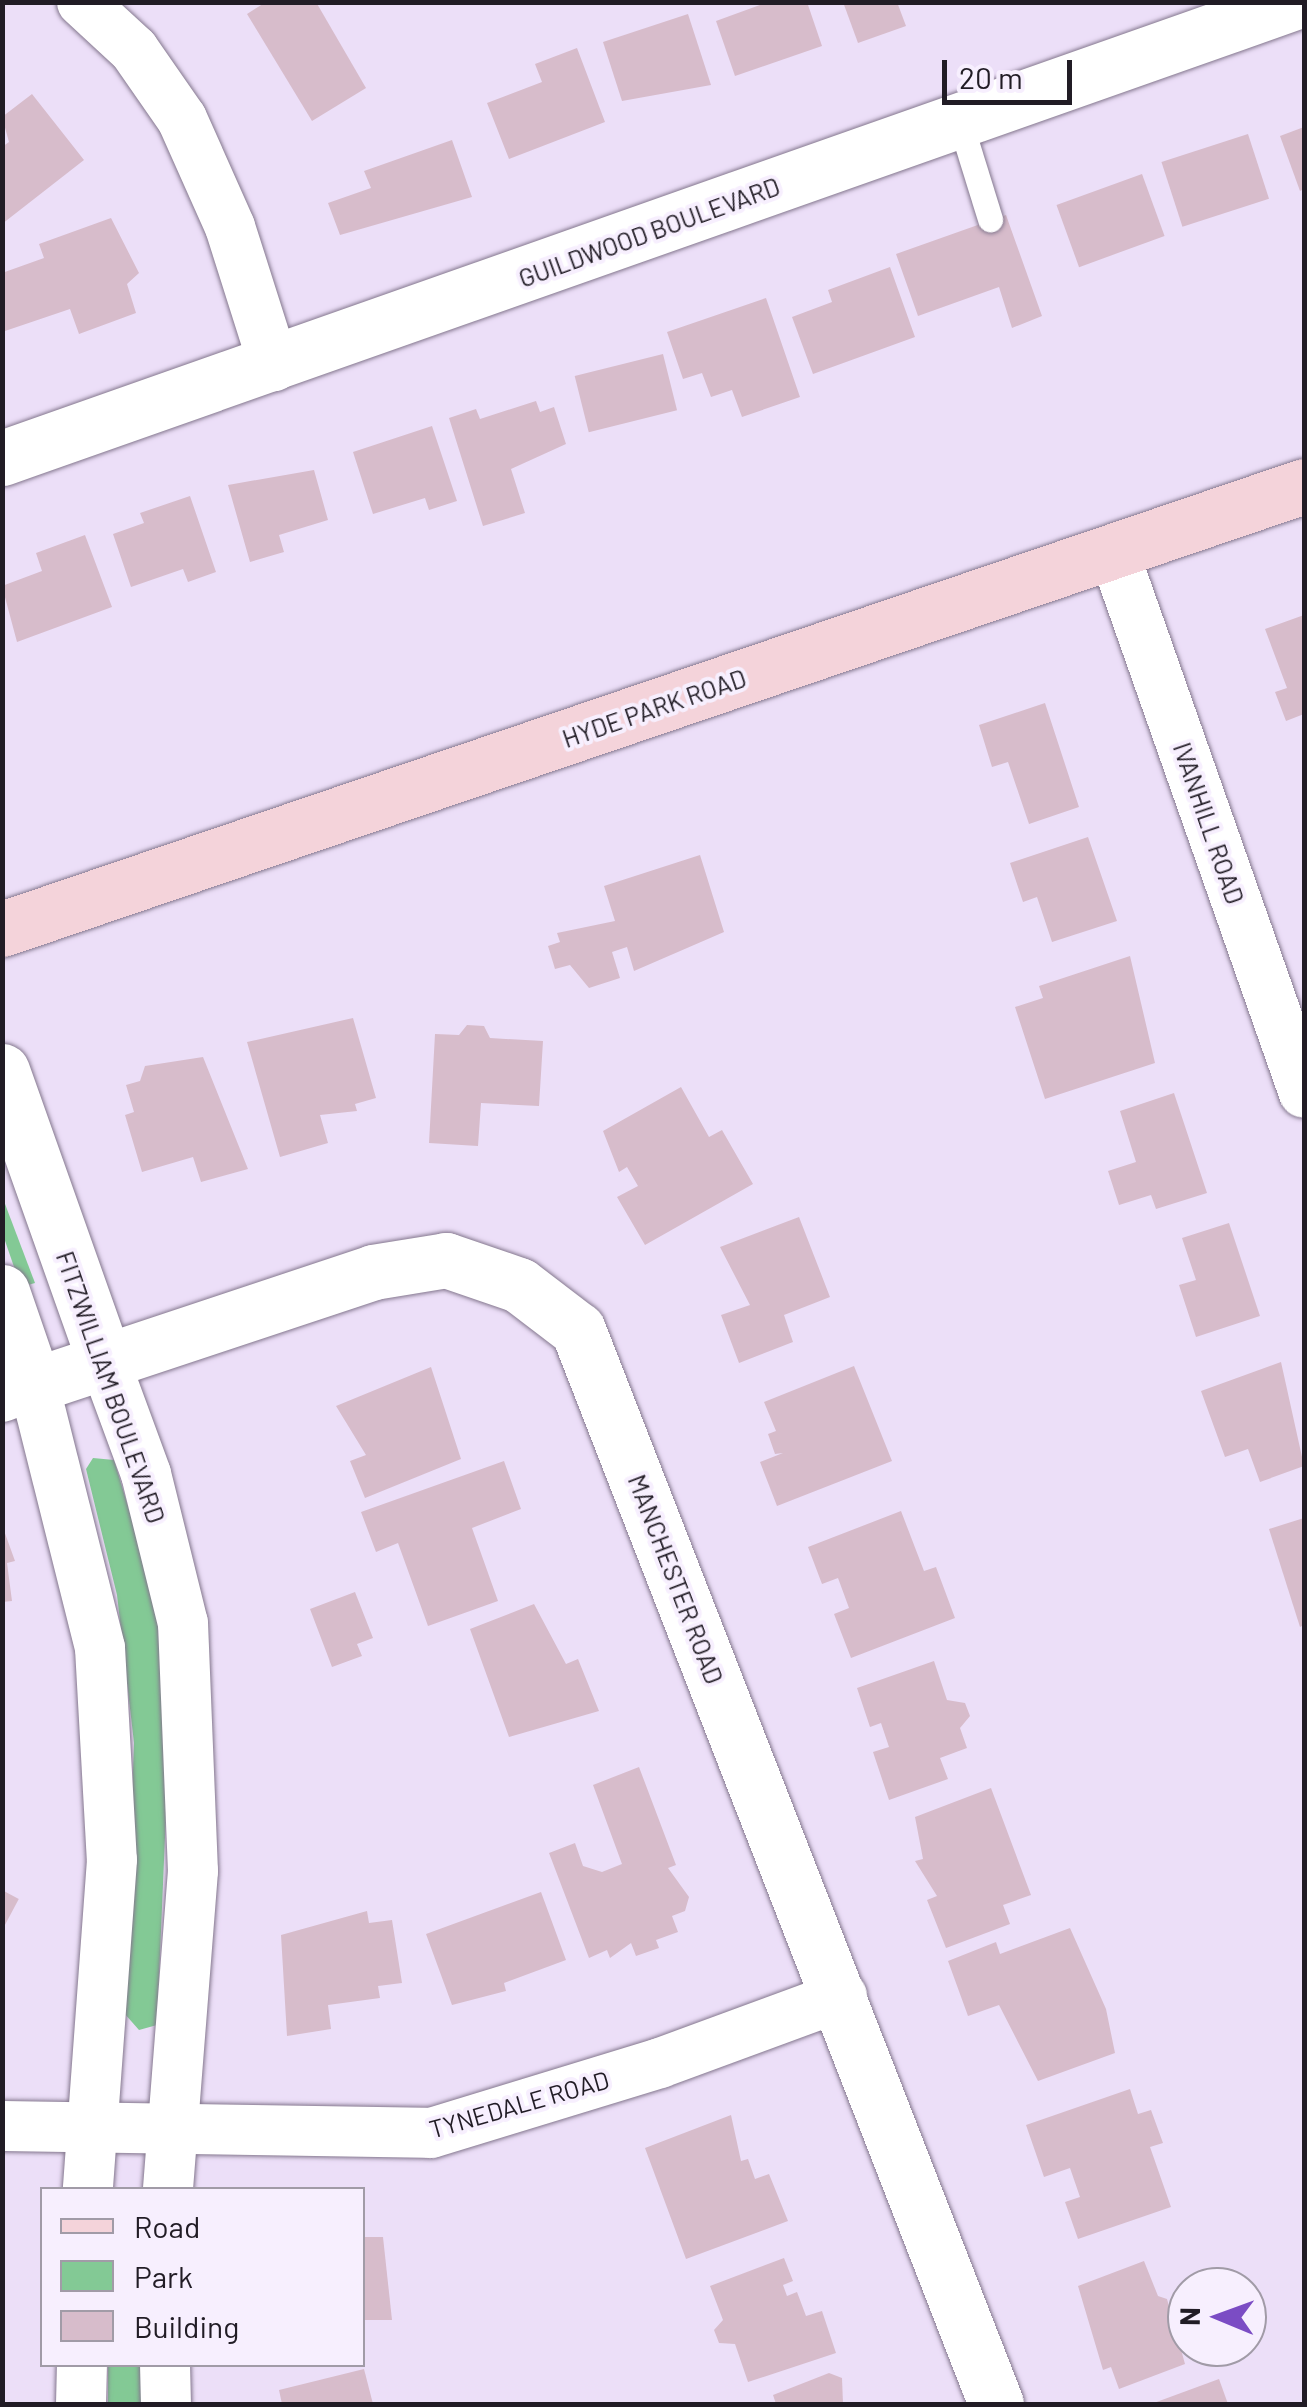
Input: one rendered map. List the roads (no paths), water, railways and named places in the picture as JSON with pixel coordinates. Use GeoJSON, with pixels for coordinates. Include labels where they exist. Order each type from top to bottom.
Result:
{"type":"FeatureCollection","features":[{"type":"Feature","properties":{"kind":"main road","name":"HYDE PARK ROAD"},"geometry":{"type":"LineString","coordinates":[[2,928],[1304,486]]}},
{"type":"Feature","properties":{"kind":"street"},"geometry":{"type":"LineString","coordinates":[[82,2],[134,50],[182,119],[230,227],[274,366]]}},
{"type":"Feature","properties":{"kind":"street","name":"GUILDWOOD BOULEVARD"},"geometry":{"type":"LineString","coordinates":[[2,458],[274,366],[1295,2]]}},
{"type":"Feature","properties":{"kind":"street","name":"IVANHILL ROAD"},"geometry":{"type":"LineString","coordinates":[[1114,553],[1304,1093]]}},
{"type":"Feature","properties":{"kind":"street","name":"FITZWILLIAM BOULEVARD"},"geometry":{"type":"LineString","coordinates":[[2,1070],[146,1474],[183,1623],[192,1871],[169,2130],[168,2187]]}},
{"type":"Feature","properties":{"kind":"street","name":"MANCHESTER ROAD"},"geometry":{"type":"LineString","coordinates":[[18,1391],[103,1357],[373,1272],[446,1260],[519,1285],[578,1330],[842,1996],[996,2404]]}},
{"type":"Feature","properties":{"kind":"street"},"geometry":{"type":"LineString","coordinates":[[2,1292],[18,1391],[100,1648],[112,1860],[88,2187]]}},
{"type":"Feature","properties":{"kind":"street","name":"TYNEDALE ROAD"},"geometry":{"type":"LineString","coordinates":[[2,2126],[431,2132],[660,2063],[842,1996]]}},
{"type":"Feature","properties":{"kind":"street"},"geometry":{"type":"LineString","coordinates":[[81,2404],[82,2367]]}},
{"type":"Feature","properties":{"kind":"street"},"geometry":{"type":"LineString","coordinates":[[165,2367],[166,2404]]}},
{"type":"Feature","properties":{"kind":"lane"},"geometry":{"type":"LineString","coordinates":[[960,122],[990,218]]}}]}
